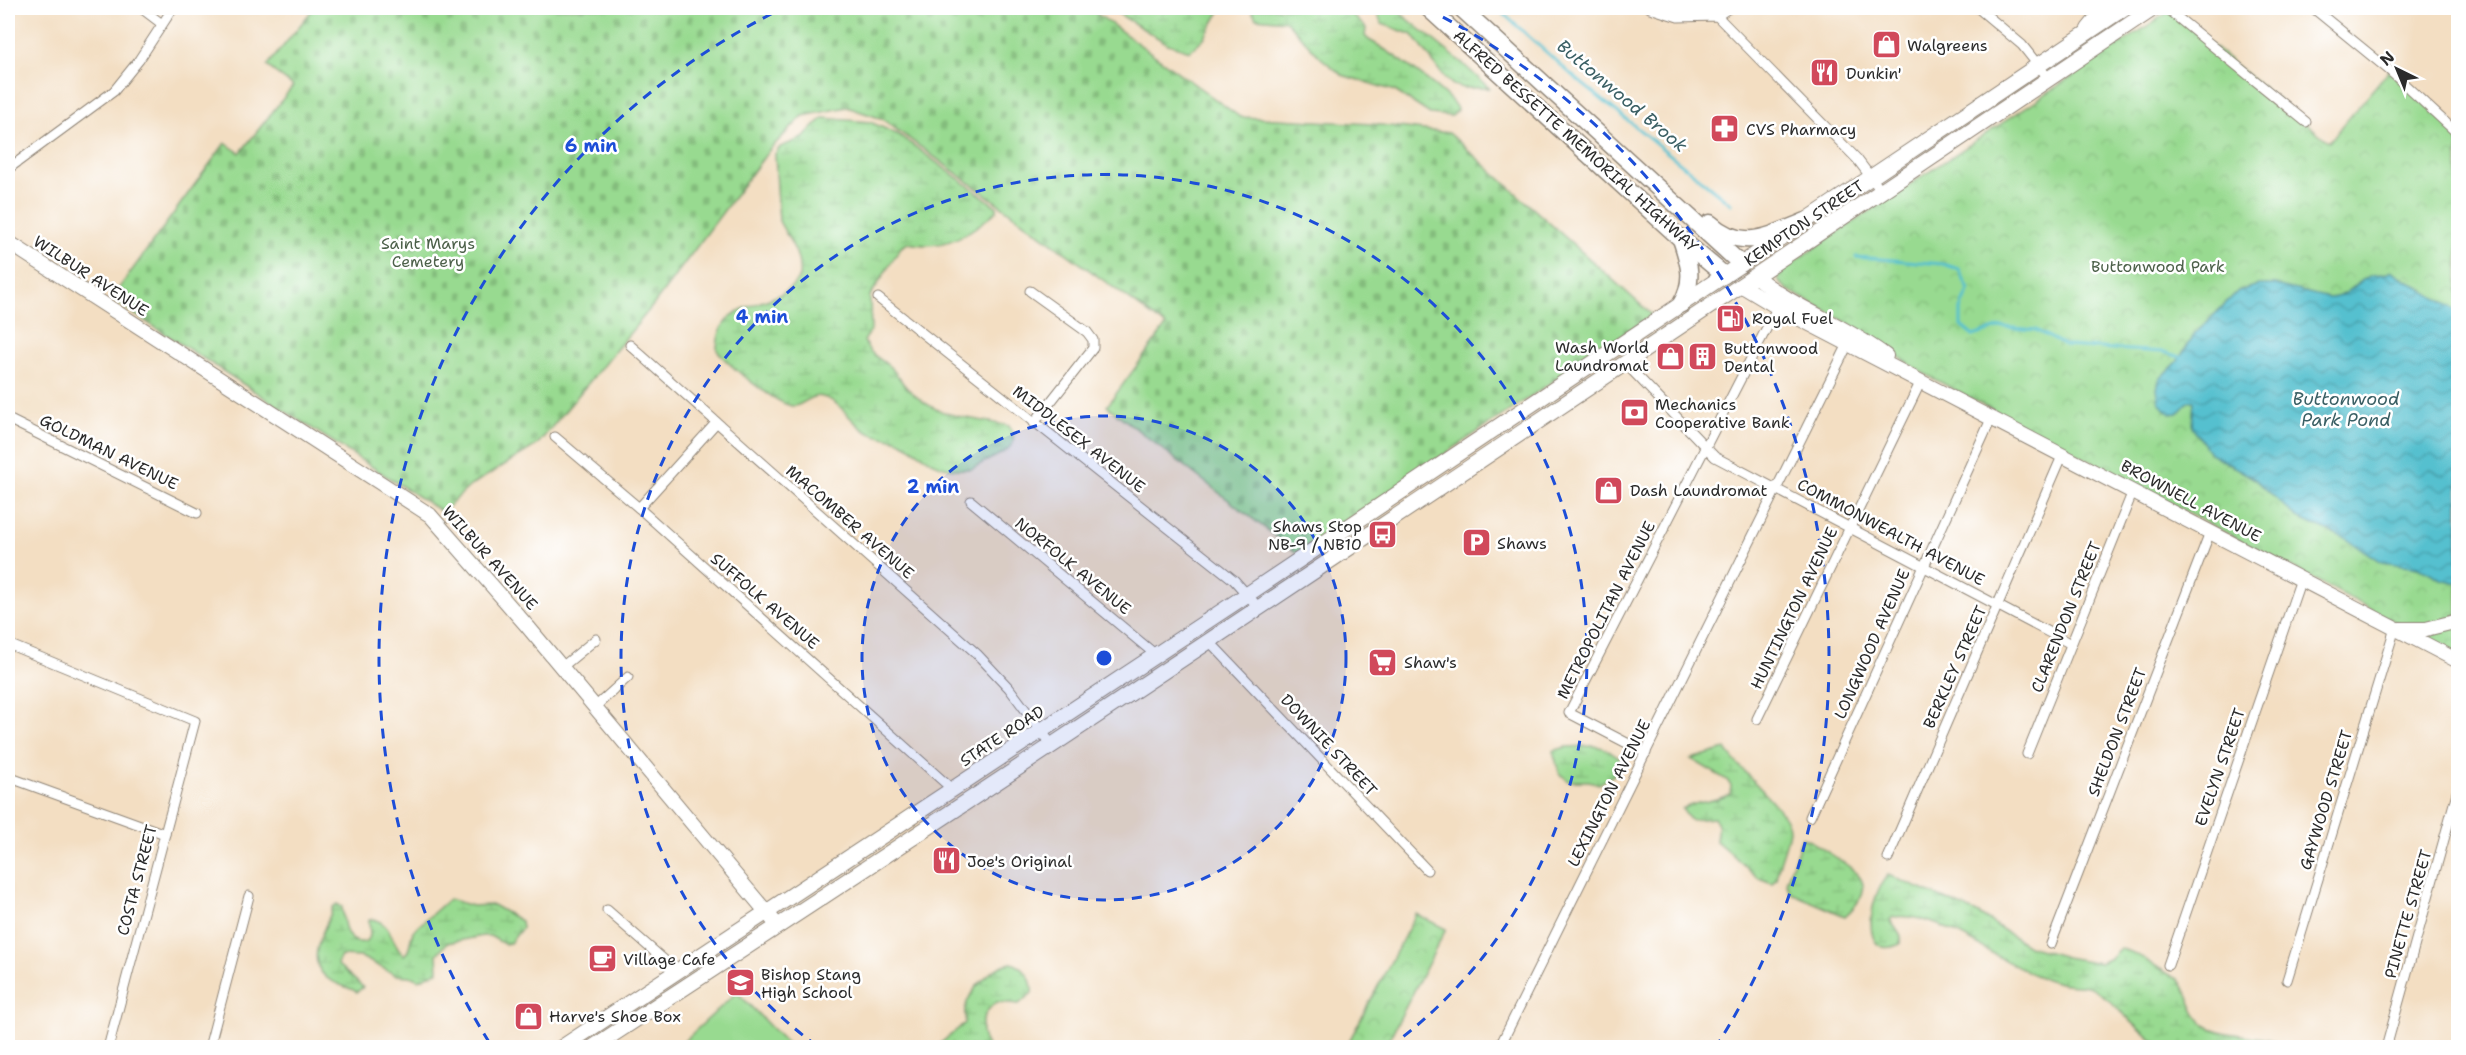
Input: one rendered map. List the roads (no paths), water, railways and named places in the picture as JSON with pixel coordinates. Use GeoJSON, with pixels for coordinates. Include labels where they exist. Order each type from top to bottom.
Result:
{"type":"FeatureCollection","features":[{"type":"Feature","properties":{"kind":"highway","name":"ALFRED BESSETTE MEMORIAL HIGHWAY"},"geometry":{"type":"LineString","coordinates":[[1428,8],[1681,239],[1724,275]]}},
{"type":"Feature","properties":{"kind":"highway","name":"ALFRED BESSETTE MEMORIAL HIGHWAY"},"geometry":{"type":"LineString","coordinates":[[1461,8],[1741,264]]}},
{"type":"Feature","properties":{"kind":"highway"},"geometry":{"type":"LineString","coordinates":[[1619,152],[1673,189],[1727,236],[1753,240],[1806,221]]}},
{"type":"Feature","properties":{"kind":"highway"},"geometry":{"type":"LineString","coordinates":[[1681,239],[1691,271],[1688,290],[1681,304]]}},
{"type":"Feature","properties":{"kind":"main road","name":"KEMPTON STREET"},"geometry":{"type":"LineString","coordinates":[[1462,451],[2124,8]]}},
{"type":"Feature","properties":{"kind":"main road"},"geometry":{"type":"LineString","coordinates":[[2124,8],[2134,21]]}},
{"type":"Feature","properties":{"kind":"main road","name":"KEMPTON STREET"},"geometry":{"type":"LineString","coordinates":[[1473,466],[2154,8]]}},
{"type":"Feature","properties":{"kind":"main road","name":"BROWNELL AVENUE"},"geometry":{"type":"LineString","coordinates":[[1741,264],[1756,277]]}},
{"type":"Feature","properties":{"kind":"main road","name":"BROWNELL AVENUE"},"geometry":{"type":"LineString","coordinates":[[1724,275],[1742,286]]}},
{"type":"Feature","properties":{"kind":"main road"},"geometry":{"type":"LineString","coordinates":[[592,1047],[1473,466],[1462,451]]}},
{"type":"Feature","properties":{"kind":"main road","name":"STATE ROAD"},"geometry":{"type":"LineString","coordinates":[[561,1047],[953,790],[1462,451]]}},
{"type":"Feature","properties":{"kind":"street"},"geometry":{"type":"LineString","coordinates":[[141,8],[162,24]]}},
{"type":"Feature","properties":{"kind":"street"},"geometry":{"type":"LineString","coordinates":[[8,169],[106,98],[140,60],[173,8]]}},
{"type":"Feature","properties":{"kind":"street"},"geometry":{"type":"LineString","coordinates":[[1650,8],[1678,16],[1717,16],[1729,8]]}},
{"type":"Feature","properties":{"kind":"street"},"geometry":{"type":"LineString","coordinates":[[1978,8],[2022,45],[2049,79]]}},
{"type":"Feature","properties":{"kind":"street"},"geometry":{"type":"LineString","coordinates":[[2083,35],[2105,8]]}},
{"type":"Feature","properties":{"kind":"street"},"geometry":{"type":"LineString","coordinates":[[2166,8],[2306,122]]}},
{"type":"Feature","properties":{"kind":"street"},"geometry":{"type":"LineString","coordinates":[[2313,8],[2389,70],[2458,134]]}},
{"type":"Feature","properties":{"kind":"street"},"geometry":{"type":"LineString","coordinates":[[1717,16],[1872,176],[1882,192]]}},
{"type":"Feature","properties":{"kind":"street","name":"WILBUR AVENUE"},"geometry":{"type":"LineString","coordinates":[[8,242],[430,515],[562,667],[778,926]]}},
{"type":"Feature","properties":{"kind":"street","name":"BROWNELL AVENUE"},"geometry":{"type":"LineString","coordinates":[[1756,277],[1780,302]]}},
{"type":"Feature","properties":{"kind":"street","name":"BROWNELL AVENUE"},"geometry":{"type":"LineString","coordinates":[[1742,286],[1780,302],[1850,339],[1921,381],[2458,662]]}},
{"type":"Feature","properties":{"kind":"street"},"geometry":{"type":"LineString","coordinates":[[1030,291],[1087,332],[1093,340],[1093,348],[1035,423]]}},
{"type":"Feature","properties":{"kind":"street","name":"MIDDLESEX AVENUE"},"geometry":{"type":"LineString","coordinates":[[878,298],[1234,580],[1259,608]]}},
{"type":"Feature","properties":{"kind":"street","name":"METROPOLITAN AVENUE"},"geometry":{"type":"LineString","coordinates":[[1646,753],[1569,713],[1780,302]]}},
{"type":"Feature","properties":{"kind":"street","name":"LEXINGTON AVENUE"},"geometry":{"type":"LineString","coordinates":[[1499,1047],[1746,553],[1850,339]]}},
{"type":"Feature","properties":{"kind":"street","name":"MACOMBER AVENUE"},"geometry":{"type":"LineString","coordinates":[[630,345],[715,424],[977,654],[1009,688],[1052,745]]}},
{"type":"Feature","properties":{"kind":"street","name":"COMMONWEALTH AVENUE"},"geometry":{"type":"LineString","coordinates":[[1625,363],[1715,457],[2071,644]]}},
{"type":"Feature","properties":{"kind":"street","name":"HUNTINGTON AVENUE"},"geometry":{"type":"LineString","coordinates":[[1757,720],[1921,381]]}},
{"type":"Feature","properties":{"kind":"street","name":"LONGWOOD AVENUE"},"geometry":{"type":"LineString","coordinates":[[1810,817],[1992,417]]}},
{"type":"Feature","properties":{"kind":"street","name":"GOLDMAN AVENUE"},"geometry":{"type":"LineString","coordinates":[[8,419],[197,513]]}},
{"type":"Feature","properties":{"kind":"street"},"geometry":{"type":"LineString","coordinates":[[639,508],[715,424]]}},
{"type":"Feature","properties":{"kind":"street","name":"SUFFOLK AVENUE"},"geometry":{"type":"LineString","coordinates":[[555,437],[639,508],[953,790]]}},
{"type":"Feature","properties":{"kind":"street","name":"BERKLEY STREET"},"geometry":{"type":"LineString","coordinates":[[1888,858],[2063,454]]}},
{"type":"Feature","properties":{"kind":"street","name":"CLARENDON STREET"},"geometry":{"type":"LineString","coordinates":[[2027,754],[2133,491]]}},
{"type":"Feature","properties":{"kind":"street","name":"NORFOLK AVENUE"},"geometry":{"type":"LineString","coordinates":[[971,501],[1156,655]]}},
{"type":"Feature","properties":{"kind":"street","name":"SHELDON STREET"},"geometry":{"type":"LineString","coordinates":[[2050,944],[2210,532]]}},
{"type":"Feature","properties":{"kind":"street","name":"EVELYN STREET"},"geometry":{"type":"LineString","coordinates":[[2168,965],[2301,579]]}},
{"type":"Feature","properties":{"kind":"street"},"geometry":{"type":"LineString","coordinates":[[2395,628],[2426,629],[2458,621]]}},
{"type":"Feature","properties":{"kind":"street","name":"GAYWOOD STREET"},"geometry":{"type":"LineString","coordinates":[[2287,980],[2395,628]]}},
{"type":"Feature","properties":{"kind":"street"},"geometry":{"type":"LineString","coordinates":[[562,667],[596,639]]}},
{"type":"Feature","properties":{"kind":"street","name":"DOWNIE STREET"},"geometry":{"type":"LineString","coordinates":[[1209,641],[1427,870]]}},
{"type":"Feature","properties":{"kind":"street","name":"COSTA STREET"},"geometry":{"type":"LineString","coordinates":[[8,644],[195,721],[108,1047]]}},
{"type":"Feature","properties":{"kind":"street"},"geometry":{"type":"LineString","coordinates":[[595,707],[628,677]]}},
{"type":"Feature","properties":{"kind":"street"},"geometry":{"type":"LineString","coordinates":[[8,777],[165,834]]}},
{"type":"Feature","properties":{"kind":"street","name":"PINETTE STREET"},"geometry":{"type":"LineString","coordinates":[[2386,1047],[2458,789]]}},
{"type":"Feature","properties":{"kind":"street"},"geometry":{"type":"LineString","coordinates":[[209,1047],[249,896]]}},
{"type":"Feature","properties":{"kind":"street"},"geometry":{"type":"LineString","coordinates":[[607,910],[664,960],[674,973]]}},
{"type":"Feature","properties":{"kind":"water","name":"Buttonwood Park Pond"},"geometry":{"type":"Polygon","coordinates":[[[2392,271],[2458,311],[2458,583],[2441,579],[2419,567],[2381,562],[2345,538],[2297,518],[2255,479],[2210,453],[2192,426],[2194,401],[2189,401],[2178,413],[2170,414],[2159,402],[2157,389],[2159,380],[2177,362],[2194,335],[2238,291],[2259,285],[2275,285],[2329,298],[2342,295],[2370,276],[2392,271]]]}},
{"type":"Feature","properties":{"kind":"waterway","name":"Buttonwood Brook"},"geometry":{"type":"LineString","coordinates":[[1497,8],[1574,77],[1731,204]]}},
{"type":"Feature","properties":{"kind":"waterway","name":"Buttonwood Brook"},"geometry":{"type":"LineString","coordinates":[[1856,257],[1943,264],[1959,269],[1969,290],[1961,309],[1961,326],[1973,336],[2002,327],[2036,330],[2066,346],[2164,352],[2183,358]]}},
{"type":"Feature","properties":{"kind":"place","name":"Walgreens"},"geometry":{"type":"Point","coordinates":[1886,45]}},
{"type":"Feature","properties":{"kind":"place","name":"Dunkin'"},"geometry":{"type":"Point","coordinates":[1825,73]}},
{"type":"Feature","properties":{"kind":"place","name":"CVS Pharmacy"},"geometry":{"type":"Point","coordinates":[1725,129]}},
{"type":"Feature","properties":{"kind":"place","name":"Royal Fuel"},"geometry":{"type":"Point","coordinates":[1731,318]}},
{"type":"Feature","properties":{"kind":"place","name":"Wash World Laundromat"},"geometry":{"type":"Point","coordinates":[1670,356]}},
{"type":"Feature","properties":{"kind":"place","name":"Buttonwood Dental"},"geometry":{"type":"Point","coordinates":[1703,357]}},
{"type":"Feature","properties":{"kind":"place","name":"Mechanics Cooperative Bank"},"geometry":{"type":"Point","coordinates":[1634,413]}},
{"type":"Feature","properties":{"kind":"place","name":"Dash Laundromat"},"geometry":{"type":"Point","coordinates":[1609,490]}},
{"type":"Feature","properties":{"kind":"place","name":"Shaws Stop NB-9 / NB10"},"geometry":{"type":"Point","coordinates":[1383,535]}},
{"type":"Feature","properties":{"kind":"place","name":"Shaws"},"geometry":{"type":"Point","coordinates":[1476,543]}},
{"type":"Feature","properties":{"kind":"place","name":"Shaw's"},"geometry":{"type":"Point","coordinates":[1383,662]}},
{"type":"Feature","properties":{"kind":"place","name":"Joe's Original"},"geometry":{"type":"Point","coordinates":[946,861]}},
{"type":"Feature","properties":{"kind":"place","name":"Village Cafe"},"geometry":{"type":"Point","coordinates":[602,959]}},
{"type":"Feature","properties":{"kind":"place","name":"Bishop Stang High School"},"geometry":{"type":"Point","coordinates":[740,983]}},
{"type":"Feature","properties":{"kind":"place","name":"Harve's Shoe Box"},"geometry":{"type":"Point","coordinates":[528,1016]}},
{"type":"Feature","properties":{"kind":"park label","name":"Saint Marys Cemetery"},"geometry":{"type":"Point","coordinates":[428,252]}},
{"type":"Feature","properties":{"kind":"park label","name":"Buttonwood Park"},"geometry":{"type":"Point","coordinates":[2158,266]}}]}
